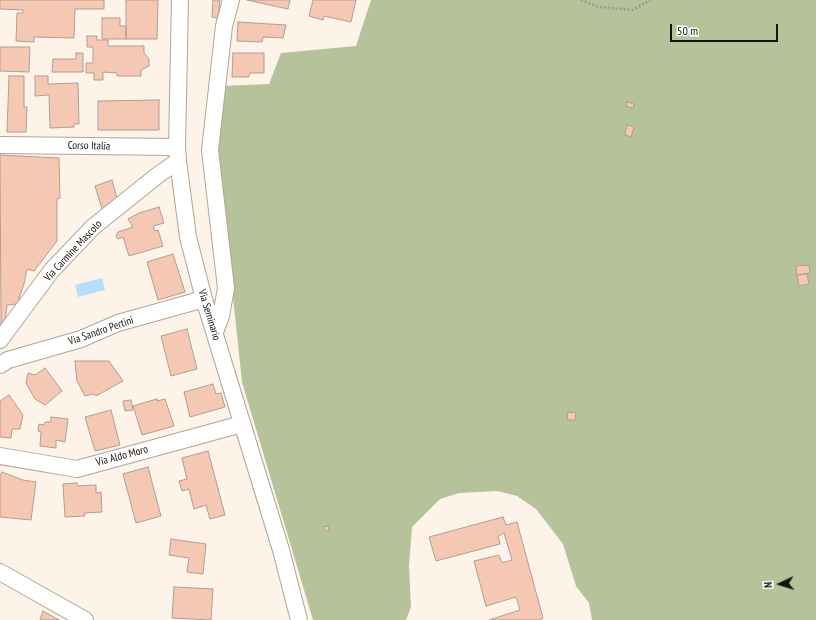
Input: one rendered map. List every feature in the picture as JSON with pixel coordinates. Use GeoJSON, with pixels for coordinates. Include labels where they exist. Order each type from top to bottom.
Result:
{"type":"FeatureCollection","features":[{"type":"Feature","properties":{"kind":"street","name":"Via Seminario"},"geometry":{"type":"LineString","coordinates":[[180,0],[178,154],[188,237],[204,299],[281,550],[299,620]]}},
{"type":"Feature","properties":{"kind":"street"},"geometry":{"type":"LineString","coordinates":[[215,332],[221,316],[226,288],[210,150],[224,26],[231,0]]}},
{"type":"Feature","properties":{"kind":"street","name":"Corso Italia"},"geometry":{"type":"LineString","coordinates":[[0,145],[178,154]]}},
{"type":"Feature","properties":{"kind":"street","name":"Via Carmine Mascolo"},"geometry":{"type":"LineString","coordinates":[[0,340],[52,270],[93,227],[158,175],[178,154]]}},
{"type":"Feature","properties":{"kind":"street","name":"Via Sandro Pertini"},"geometry":{"type":"LineString","coordinates":[[0,366],[8,360],[81,339],[118,323],[204,299]]}},
{"type":"Feature","properties":{"kind":"street","name":"Via Aldo Moro"},"geometry":{"type":"LineString","coordinates":[[0,456],[76,468],[242,424]]}},
{"type":"Feature","properties":{"kind":"street"},"geometry":{"type":"LineString","coordinates":[[0,572],[85,620]]}},
{"type":"Feature","properties":{"kind":"path"},"geometry":{"type":"LineString","coordinates":[[581,0],[599,7],[633,10],[650,0]]}},
{"type":"Feature","properties":{"kind":"green space"},"geometry":{"type":"Polygon","coordinates":[[[371,0],[816,0],[816,620],[592,620],[589,603],[576,586],[563,544],[536,509],[517,496],[497,491],[459,493],[440,499],[412,527],[409,566],[411,607],[406,620],[313,620],[242,382],[218,156],[223,86],[269,84],[281,53],[356,46],[371,0]]]}},
{"type":"Feature","properties":{"kind":"water"},"geometry":{"type":"Polygon","coordinates":[[[102,278],[105,290],[78,297],[75,285],[102,278]]]}},
{"type":"Feature","properties":{"kind":"building"},"geometry":{"type":"Polygon","coordinates":[[[0,0],[104,0],[104,9],[75,9],[74,38],[34,37],[34,42],[16,41],[17,13],[23,13],[23,10],[0,9],[0,0]]]}},
{"type":"Feature","properties":{"kind":"building"},"geometry":{"type":"Polygon","coordinates":[[[126,0],[158,0],[157,39],[126,39],[126,0]]]}},
{"type":"Feature","properties":{"kind":"building"},"geometry":{"type":"Polygon","coordinates":[[[213,0],[220,0],[218,18],[212,17],[213,0]]]}},
{"type":"Feature","properties":{"kind":"building"},"geometry":{"type":"Polygon","coordinates":[[[247,0],[290,0],[288,9],[247,0]]]}},
{"type":"Feature","properties":{"kind":"building"},"geometry":{"type":"Polygon","coordinates":[[[313,0],[356,0],[351,22],[324,16],[323,20],[309,16],[313,0]]]}},
{"type":"Feature","properties":{"kind":"building"},"geometry":{"type":"Polygon","coordinates":[[[102,18],[120,18],[120,26],[126,26],[126,39],[102,39],[102,18]]]}},
{"type":"Feature","properties":{"kind":"building"},"geometry":{"type":"Polygon","coordinates":[[[238,22],[286,25],[283,38],[263,37],[262,42],[237,41],[238,22]]]}},
{"type":"Feature","properties":{"kind":"building"},"geometry":{"type":"Polygon","coordinates":[[[87,36],[97,36],[97,40],[108,40],[108,46],[144,46],[144,53],[149,59],[149,66],[141,70],[141,76],[117,76],[117,73],[103,72],[103,80],[94,80],[94,73],[86,73],[86,63],[93,63],[93,47],[87,47],[87,36]]]}},
{"type":"Feature","properties":{"kind":"building"},"geometry":{"type":"Polygon","coordinates":[[[0,47],[30,47],[29,72],[0,71],[0,47]]]}},
{"type":"Feature","properties":{"kind":"building"},"geometry":{"type":"Polygon","coordinates":[[[76,53],[83,53],[83,72],[52,72],[53,59],[76,59],[76,53]]]}},
{"type":"Feature","properties":{"kind":"building"},"geometry":{"type":"Polygon","coordinates":[[[233,53],[264,53],[264,73],[250,73],[249,77],[232,77],[233,53]]]}},
{"type":"Feature","properties":{"kind":"building"},"geometry":{"type":"Polygon","coordinates":[[[9,76],[24,76],[24,107],[27,107],[26,132],[7,132],[9,76]]]}},
{"type":"Feature","properties":{"kind":"building"},"geometry":{"type":"Polygon","coordinates":[[[35,76],[48,76],[48,84],[78,83],[79,124],[74,124],[74,127],[50,128],[49,95],[35,96],[35,76]]]}},
{"type":"Feature","properties":{"kind":"building"},"geometry":{"type":"Polygon","coordinates":[[[159,100],[159,130],[98,130],[98,101],[159,100]]]}},
{"type":"Feature","properties":{"kind":"building"},"geometry":{"type":"Polygon","coordinates":[[[627,102],[634,104],[633,108],[626,106],[627,102]]]}},
{"type":"Feature","properties":{"kind":"building"},"geometry":{"type":"Polygon","coordinates":[[[627,125],[634,127],[631,137],[625,135],[627,125]]]}},
{"type":"Feature","properties":{"kind":"building"},"geometry":{"type":"Polygon","coordinates":[[[0,155],[59,158],[60,198],[57,199],[57,241],[34,271],[27,269],[24,284],[17,304],[7,305],[5,321],[1,327],[0,155]]]}},
{"type":"Feature","properties":{"kind":"building"},"geometry":{"type":"Polygon","coordinates":[[[112,180],[117,198],[102,209],[95,186],[112,180]]]}},
{"type":"Feature","properties":{"kind":"building"},"geometry":{"type":"Polygon","coordinates":[[[159,207],[164,223],[153,226],[155,231],[158,230],[163,246],[129,256],[123,237],[118,239],[116,236],[118,232],[133,227],[128,219],[139,213],[159,207]]]}},
{"type":"Feature","properties":{"kind":"building"},"geometry":{"type":"Polygon","coordinates":[[[173,254],[185,292],[158,300],[147,262],[173,254]]]}},
{"type":"Feature","properties":{"kind":"building"},"geometry":{"type":"Polygon","coordinates":[[[809,265],[810,273],[797,275],[796,266],[809,265]]]}},
{"type":"Feature","properties":{"kind":"building"},"geometry":{"type":"Polygon","coordinates":[[[807,274],[809,284],[799,286],[797,275],[807,274]]]}},
{"type":"Feature","properties":{"kind":"building"},"geometry":{"type":"Polygon","coordinates":[[[187,329],[197,369],[171,376],[161,336],[187,329]]]}},
{"type":"Feature","properties":{"kind":"building"},"geometry":{"type":"Polygon","coordinates":[[[75,361],[109,361],[123,381],[96,396],[93,394],[85,396],[77,381],[75,361]]]}},
{"type":"Feature","properties":{"kind":"building"},"geometry":{"type":"Polygon","coordinates":[[[45,368],[62,391],[45,405],[35,399],[26,383],[28,373],[35,375],[45,368]]]}},
{"type":"Feature","properties":{"kind":"building"},"geometry":{"type":"Polygon","coordinates":[[[213,384],[216,394],[221,393],[225,407],[190,417],[184,392],[213,384]]]}},
{"type":"Feature","properties":{"kind":"building"},"geometry":{"type":"Polygon","coordinates":[[[9,395],[23,415],[20,429],[12,429],[11,438],[0,437],[0,401],[9,395]]]}},
{"type":"Feature","properties":{"kind":"building"},"geometry":{"type":"Polygon","coordinates":[[[157,399],[157,401],[165,399],[174,426],[142,435],[133,406],[157,399]]]}},
{"type":"Feature","properties":{"kind":"building"},"geometry":{"type":"Polygon","coordinates":[[[131,400],[133,410],[125,411],[123,401],[131,400]]]}},
{"type":"Feature","properties":{"kind":"building"},"geometry":{"type":"Polygon","coordinates":[[[111,410],[120,445],[95,451],[85,417],[111,410]]]}},
{"type":"Feature","properties":{"kind":"building"},"geometry":{"type":"Polygon","coordinates":[[[568,412],[576,413],[575,420],[567,420],[568,412]]]}},
{"type":"Feature","properties":{"kind":"building"},"geometry":{"type":"Polygon","coordinates":[[[51,417],[68,419],[65,442],[56,440],[56,448],[40,446],[41,432],[38,431],[39,424],[44,425],[45,422],[51,422],[51,417]]]}},
{"type":"Feature","properties":{"kind":"building"},"geometry":{"type":"Polygon","coordinates":[[[208,451],[225,515],[210,519],[206,505],[194,509],[189,489],[182,491],[179,481],[187,479],[182,458],[208,451]]]}},
{"type":"Feature","properties":{"kind":"building"},"geometry":{"type":"Polygon","coordinates":[[[148,467],[161,516],[136,523],[123,474],[148,467]]]}},
{"type":"Feature","properties":{"kind":"building"},"geometry":{"type":"Polygon","coordinates":[[[2,472],[23,480],[36,482],[31,520],[0,517],[0,476],[2,472]]]}},
{"type":"Feature","properties":{"kind":"building"},"geometry":{"type":"Polygon","coordinates":[[[77,483],[77,486],[96,485],[96,493],[101,492],[102,512],[84,513],[85,516],[65,517],[63,484],[77,483]]]}},
{"type":"Feature","properties":{"kind":"building"},"geometry":{"type":"Polygon","coordinates":[[[503,517],[506,525],[517,522],[543,618],[541,620],[489,620],[520,610],[516,597],[486,606],[474,561],[499,555],[502,563],[512,560],[504,533],[498,536],[500,544],[436,561],[429,537],[503,517]]]}},
{"type":"Feature","properties":{"kind":"building"},"geometry":{"type":"Polygon","coordinates":[[[328,526],[329,530],[325,531],[324,527],[328,526]]]}},
{"type":"Feature","properties":{"kind":"building"},"geometry":{"type":"Polygon","coordinates":[[[171,539],[206,544],[203,574],[187,572],[189,558],[169,555],[171,539]]]}},
{"type":"Feature","properties":{"kind":"building"},"geometry":{"type":"Polygon","coordinates":[[[174,587],[213,589],[211,620],[172,618],[174,587]]]}},
{"type":"Feature","properties":{"kind":"building"},"geometry":{"type":"Polygon","coordinates":[[[43,611],[59,620],[40,620],[43,611]]]}}]}
